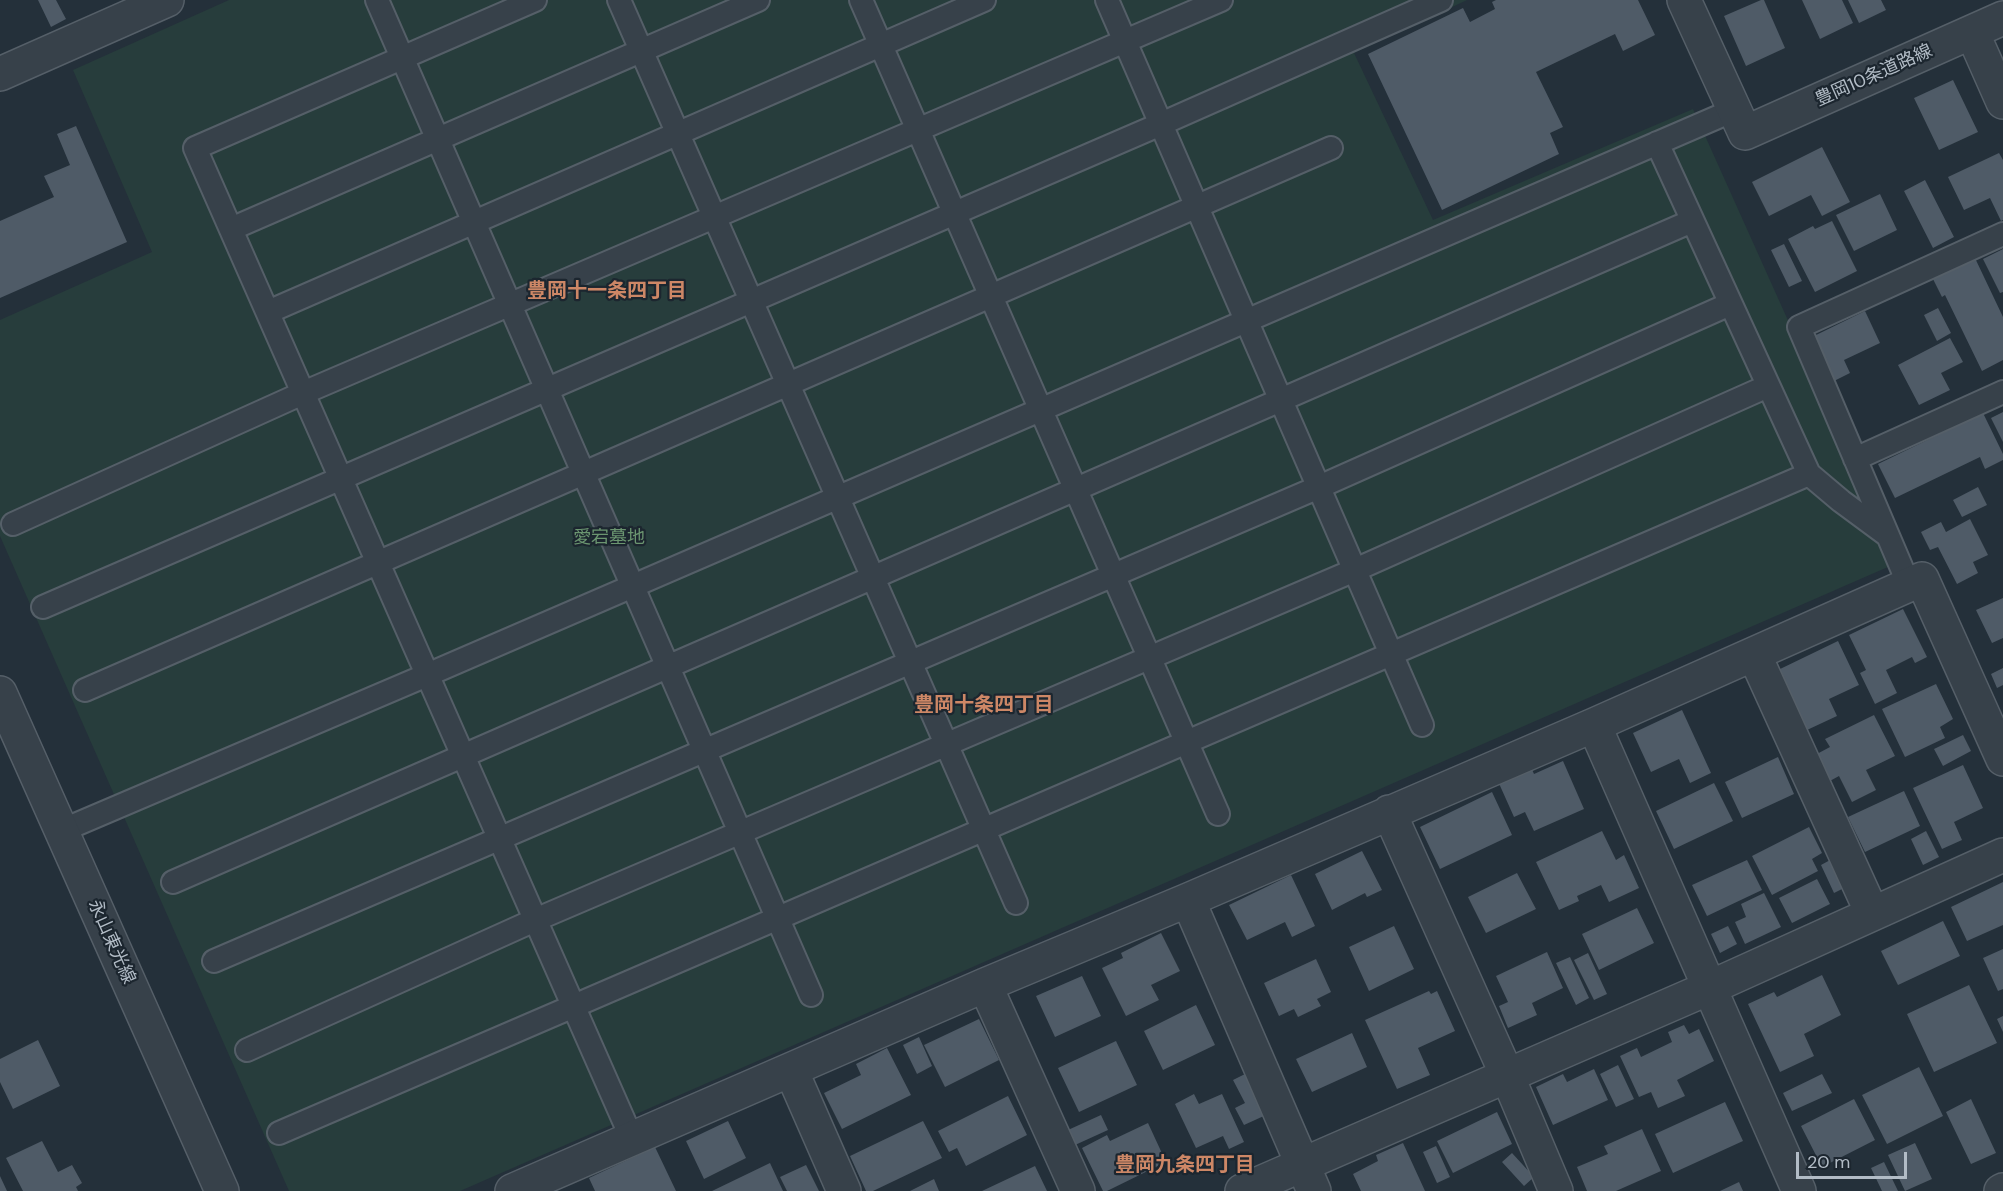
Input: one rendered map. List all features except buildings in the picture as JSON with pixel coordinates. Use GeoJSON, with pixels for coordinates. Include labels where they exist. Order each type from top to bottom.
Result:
{"type":"FeatureCollection","features":[{"type":"Feature","properties":{"kind":"street"},"geometry":{"type":"LineString","coordinates":[[0,74],[167,0]]}},
{"type":"Feature","properties":{"kind":"street"},"geometry":{"type":"LineString","coordinates":[[1684,0],[1740,121]]}},
{"type":"Feature","properties":{"kind":"street","name":"豊岡10条道路線"},"geometry":{"type":"LineString","coordinates":[[1740,121],[2003,18]]}},
{"type":"Feature","properties":{"kind":"street"},"geometry":{"type":"LineString","coordinates":[[1972,32],[2003,102]]}},
{"type":"Feature","properties":{"kind":"street"},"geometry":{"type":"LineString","coordinates":[[512,1191],[562,1181],[632,1139],[1594,725],[1922,579],[2003,759]]}},
{"type":"Feature","properties":{"kind":"street"},"geometry":{"type":"LineString","coordinates":[[1754,654],[1872,913]]}},
{"type":"Feature","properties":{"kind":"street","name":"永山東光線"},"geometry":{"type":"LineString","coordinates":[[0,693],[9,737],[61,831],[222,1191]]}},
{"type":"Feature","properties":{"kind":"street"},"geometry":{"type":"LineString","coordinates":[[1594,725],[1800,1191]]}},
{"type":"Feature","properties":{"kind":"street"},"geometry":{"type":"LineString","coordinates":[[1389,812],[1556,1191]]}},
{"type":"Feature","properties":{"kind":"street"},"geometry":{"type":"LineString","coordinates":[[1242,1191],[1308,1178],[1507,1076],[2003,855]]}},
{"type":"Feature","properties":{"kind":"street"},"geometry":{"type":"LineString","coordinates":[[1188,900],[1308,1178]]}},
{"type":"Feature","properties":{"kind":"street"},"geometry":{"type":"LineString","coordinates":[[986,985],[1078,1191]]}},
{"type":"Feature","properties":{"kind":"street"},"geometry":{"type":"LineString","coordinates":[[791,1070],[844,1191]]}},
{"type":"Feature","properties":{"kind":"lane"},"geometry":{"type":"LineString","coordinates":[[377,0],[811,995]]}},
{"type":"Feature","properties":{"kind":"lane"},"geometry":{"type":"LineString","coordinates":[[535,0],[195,148],[632,1139]]}},
{"type":"Feature","properties":{"kind":"lane"},"geometry":{"type":"LineString","coordinates":[[619,0],[1016,903]]}},
{"type":"Feature","properties":{"kind":"lane"},"geometry":{"type":"LineString","coordinates":[[231,229],[758,0]]}},
{"type":"Feature","properties":{"kind":"lane"},"geometry":{"type":"LineString","coordinates":[[861,0],[1218,814]]}},
{"type":"Feature","properties":{"kind":"lane"},"geometry":{"type":"LineString","coordinates":[[268,312],[984,0]]}},
{"type":"Feature","properties":{"kind":"lane"},"geometry":{"type":"LineString","coordinates":[[1107,0],[1422,725]]}},
{"type":"Feature","properties":{"kind":"lane"},"geometry":{"type":"LineString","coordinates":[[13,524],[303,393],[1221,0]]}},
{"type":"Feature","properties":{"kind":"lane"},"geometry":{"type":"LineString","coordinates":[[43,606],[1441,0]]}},
{"type":"Feature","properties":{"kind":"lane"},"geometry":{"type":"LineString","coordinates":[[61,831],[1657,143],[1740,121]]}},
{"type":"Feature","properties":{"kind":"lane"},"geometry":{"type":"LineString","coordinates":[[1657,143],[1809,474],[1889,536]]}},
{"type":"Feature","properties":{"kind":"lane"},"geometry":{"type":"LineString","coordinates":[[84,690],[991,298],[1331,148]]}},
{"type":"Feature","properties":{"kind":"lane"},"geometry":{"type":"LineString","coordinates":[[173,882],[1692,221]]}},
{"type":"Feature","properties":{"kind":"lane"},"geometry":{"type":"LineString","coordinates":[[1909,585],[1799,327],[2003,234]]}},
{"type":"Feature","properties":{"kind":"lane"},"geometry":{"type":"LineString","coordinates":[[214,962],[1319,486],[1730,304]]}},
{"type":"Feature","properties":{"kind":"lane"},"geometry":{"type":"LineString","coordinates":[[247,1050],[535,920],[1355,570],[1768,386]]}},
{"type":"Feature","properties":{"kind":"lane"},"geometry":{"type":"LineString","coordinates":[[1856,459],[2003,392]]}},
{"type":"Feature","properties":{"kind":"lane"},"geometry":{"type":"LineString","coordinates":[[279,1133],[1809,474]]}},
{"type":"Feature","properties":{"kind":"green space","name":"愛宕墓地"},"geometry":{"type":"Polygon","coordinates":[[[229,0],[1467,0],[1354,53],[1433,220],[1693,109],[1897,563],[460,1191],[289,1191],[0,536],[0,320],[152,252],[73,70],[229,0]]]}},
{"type":"Feature","properties":{"kind":"district","name":"豊岡十一条四丁目"},"geometry":{"type":"Point","coordinates":[607,292]}},
{"type":"Feature","properties":{"kind":"district","name":"豊岡十条四丁目"},"geometry":{"type":"Point","coordinates":[984,706]}},
{"type":"Feature","properties":{"kind":"district","name":"豊岡九条四丁目"},"geometry":{"type":"Point","coordinates":[1185,1166]}}]}
